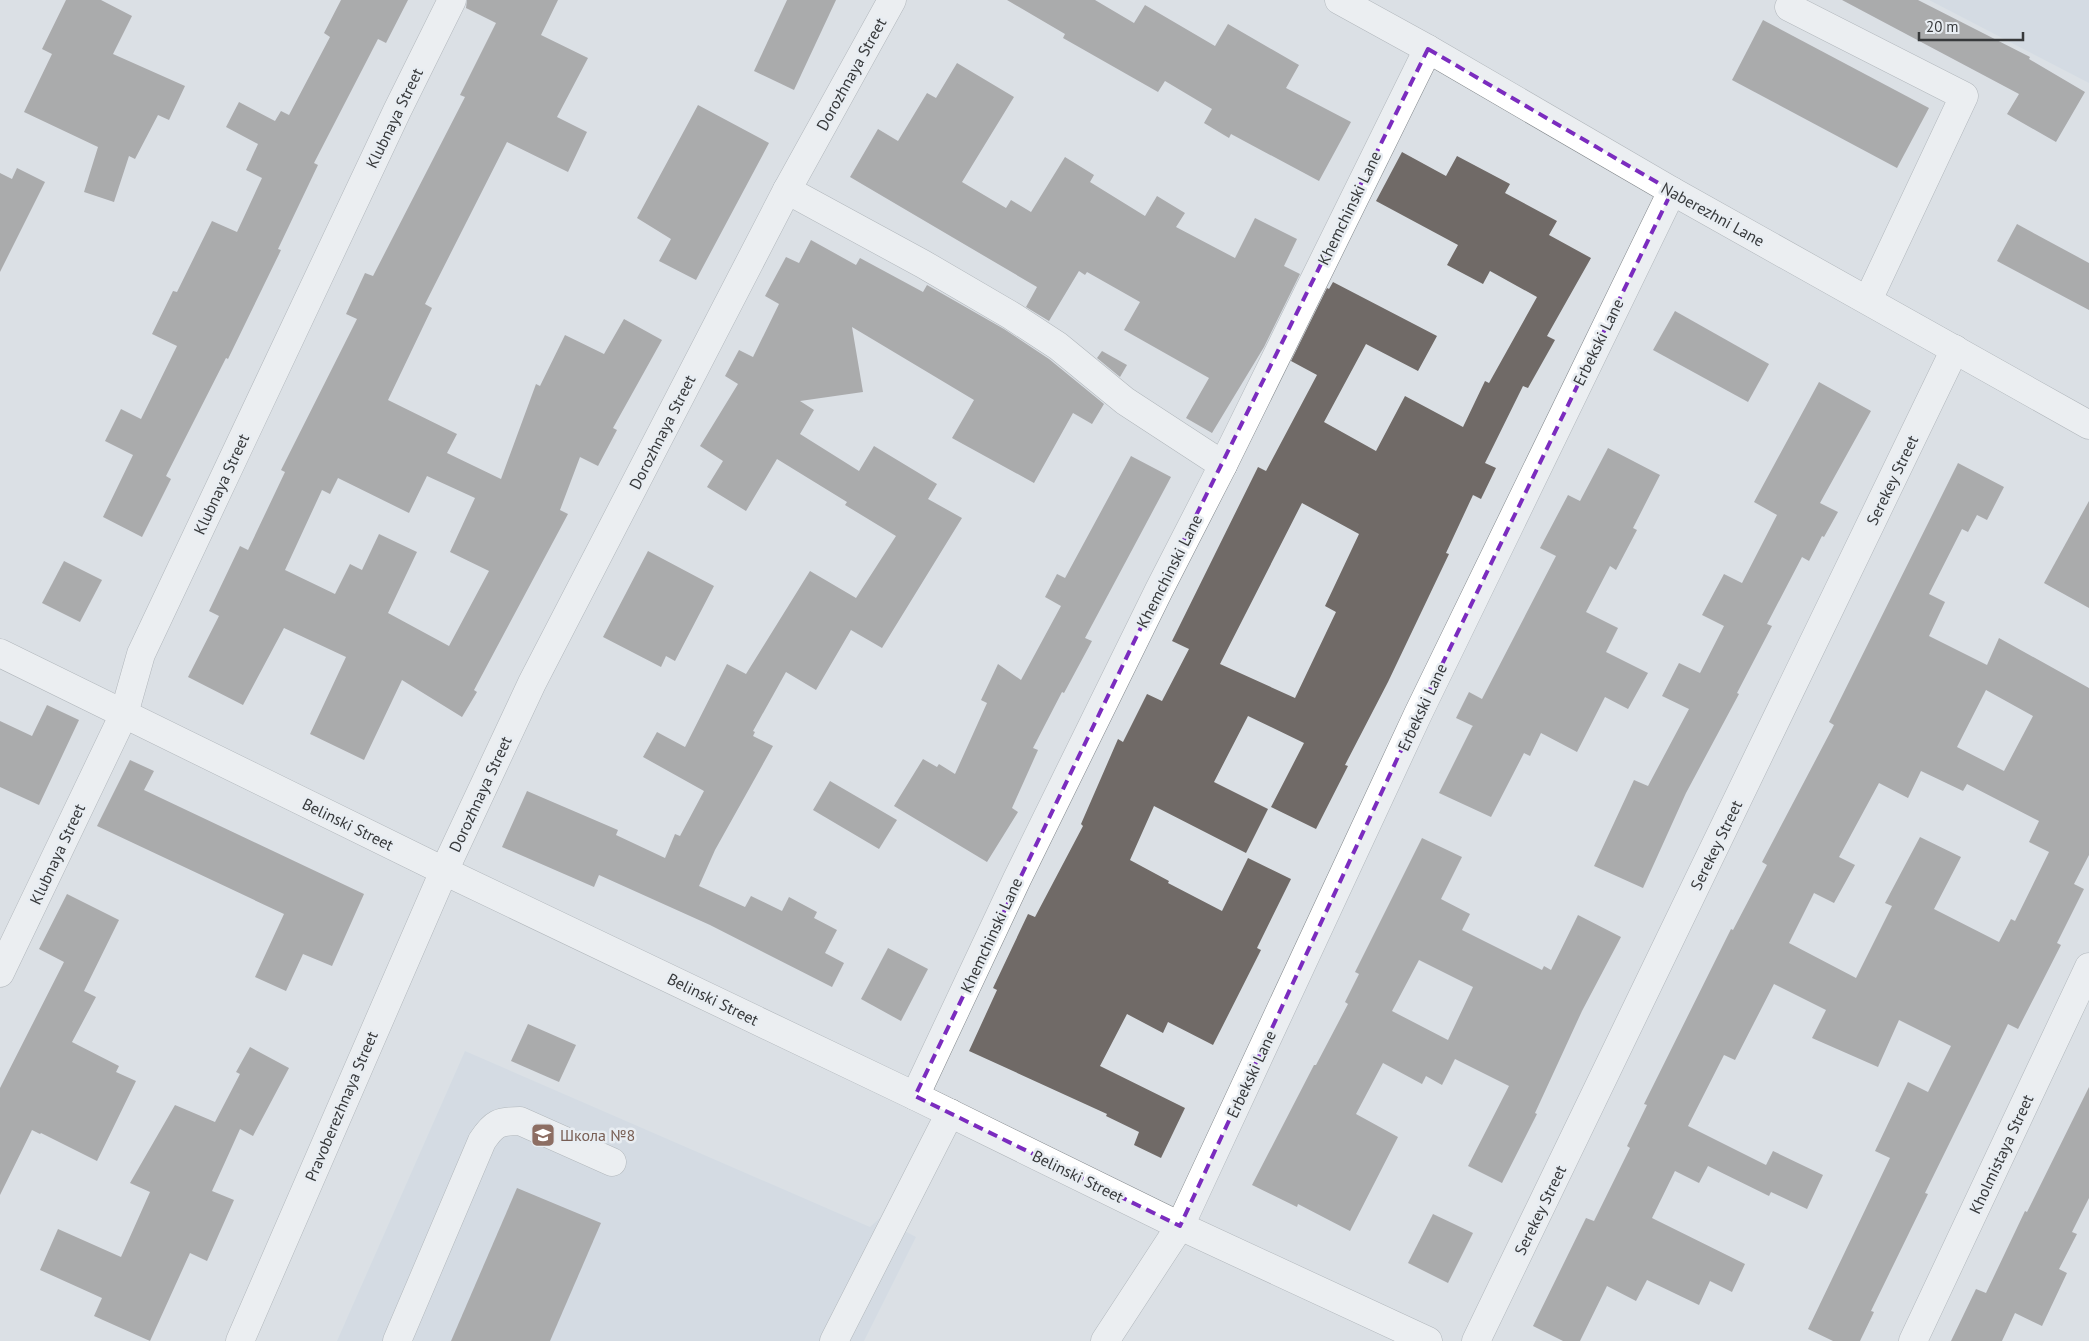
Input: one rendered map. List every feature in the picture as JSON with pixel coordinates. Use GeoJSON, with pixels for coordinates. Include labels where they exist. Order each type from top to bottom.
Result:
{"type":"FeatureCollection","features":[{"type":"Feature","properties":{"kind":"street","name":"Klubnaya Street"},"geometry":{"type":"LineString","coordinates":[[0,973],[124,714],[141,654],[397,111],[452,0]]}},
{"type":"Feature","properties":{"kind":"street","name":"Dorozhnaya Street"},"geometry":{"type":"LineString","coordinates":[[444,871],[532,683],[787,190],[892,0]]}},
{"type":"Feature","properties":{"kind":"street","name":"Naberezhni Lane"},"geometry":{"type":"LineString","coordinates":[[1338,0],[1428,49],[1672,191],[2089,425]]}},
{"type":"Feature","properties":{"kind":"street"},"geometry":{"type":"LineString","coordinates":[[1789,7],[1964,96],[1868,300]]}},
{"type":"Feature","properties":{"kind":"street","name":"Khemchinski Lane"},"geometry":{"type":"LineString","coordinates":[[915,1096],[1047,818],[1428,49]]}},
{"type":"Feature","properties":{"kind":"street"},"geometry":{"type":"LineString","coordinates":[[787,190],[923,264],[1012,316],[1058,346],[1125,401],[1223,465]]}},
{"type":"Feature","properties":{"kind":"street","name":"Erbekski Lane"},"geometry":{"type":"LineString","coordinates":[[1104,1341],[1180,1226],[1418,714],[1672,191]]}},
{"type":"Feature","properties":{"kind":"street","name":"Serekey Street"},"geometry":{"type":"LineString","coordinates":[[1476,1341],[1955,350]]}},
{"type":"Feature","properties":{"kind":"street","name":"Belinski Street"},"geometry":{"type":"LineString","coordinates":[[0,653],[444,871],[915,1096],[1180,1226],[1428,1341]]}},
{"type":"Feature","properties":{"kind":"street","name":"Pravoberezhnaya Street"},"geometry":{"type":"LineString","coordinates":[[240,1341],[444,871]]}},
{"type":"Feature","properties":{"kind":"street","name":"Kholmistaya Street"},"geometry":{"type":"LineString","coordinates":[[1913,1341],[2089,967]]}},
{"type":"Feature","properties":{"kind":"street"},"geometry":{"type":"LineString","coordinates":[[834,1341],[950,1113]]}},
{"type":"Feature","properties":{"kind":"street"},"geometry":{"type":"LineString","coordinates":[[397,1341],[482,1141],[491,1128],[504,1121],[520,1121],[612,1162]]}},
{"type":"Feature","properties":{"kind":"highlighted area"},"geometry":{"type":"Polygon","coordinates":[[[1428,49],[1672,191],[1418,714],[1180,1226],[915,1096],[1159,590],[1428,49]]]}},
{"type":"Feature","properties":{"kind":"shaded area"},"geometry":{"type":"Polygon","coordinates":[[[1929,0],[2089,0],[2089,83],[1929,0]]]}},
{"type":"Feature","properties":{"kind":"shaded area","name":"Школа №8"},"geometry":{"type":"Polygon","coordinates":[[[465,1051],[870,1227],[880,1218],[916,1237],[864,1341],[337,1341],[465,1051]]]}},
{"type":"Feature","properties":{"kind":"building"},"geometry":{"type":"Polygon","coordinates":[[[66,0],[101,0],[132,16],[113,54],[185,86],[169,120],[158,115],[135,159],[129,156],[114,202],[84,192],[98,147],[24,112],[52,54],[42,49],[66,0]]]}},
{"type":"Feature","properties":{"kind":"building"},"geometry":{"type":"Polygon","coordinates":[[[341,0],[408,0],[386,43],[378,39],[314,163],[318,165],[278,249],[281,250],[228,359],[226,358],[166,476],[171,479],[142,537],[103,517],[133,455],[105,441],[121,409],[141,419],[177,346],[152,334],[173,291],[177,292],[212,221],[237,232],[262,178],[246,170],[258,144],[226,127],[239,102],[275,121],[281,111],[289,115],[330,37],[324,33],[341,0]]]}},
{"type":"Feature","properties":{"kind":"building"},"geometry":{"type":"Polygon","coordinates":[[[467,0],[558,0],[541,35],[588,58],[557,117],[587,132],[568,172],[507,142],[425,304],[432,308],[388,400],[457,434],[447,453],[501,479],[536,384],[540,386],[565,335],[604,354],[624,319],[662,340],[613,428],[617,430],[598,466],[580,457],[560,510],[568,514],[474,690],[477,692],[462,717],[402,680],[364,760],[310,734],[346,657],[284,628],[243,705],[188,677],[219,616],[209,611],[240,546],[248,550],[285,472],[281,470],[357,319],[346,314],[365,273],[373,276],[465,97],[460,95],[496,23],[466,8],[467,0]],[[427,476],[409,513],[338,478],[330,494],[322,490],[285,570],[335,594],[350,564],[362,570],[379,534],[417,552],[388,613],[449,646],[489,571],[450,552],[475,498],[427,476]]]}},
{"type":"Feature","properties":{"kind":"building"},"geometry":{"type":"Polygon","coordinates":[[[787,0],[836,0],[794,90],[754,71],[787,0]]]}},
{"type":"Feature","properties":{"kind":"building"},"geometry":{"type":"Polygon","coordinates":[[[1007,0],[1095,0],[1134,23],[1145,5],[1215,46],[1228,24],[1299,65],[1286,88],[1351,122],[1319,181],[1231,134],[1229,138],[1204,123],[1212,109],[1165,81],[1158,92],[1063,38],[1065,34],[1007,0]]]}},
{"type":"Feature","properties":{"kind":"building"},"geometry":{"type":"Polygon","coordinates":[[[1842,0],[1918,0],[2030,57],[2029,59],[2085,92],[2056,142],[2007,114],[2019,94],[1842,0]]]}},
{"type":"Feature","properties":{"kind":"building"},"geometry":{"type":"Polygon","coordinates":[[[1763,20],[1929,108],[1897,168],[1732,80],[1763,20]]]}},
{"type":"Feature","properties":{"kind":"building"},"geometry":{"type":"Polygon","coordinates":[[[957,63],[1014,97],[962,182],[1006,208],[1011,200],[1031,212],[1065,157],[1094,175],[1090,182],[1145,216],[1157,196],[1185,213],[1176,227],[1235,258],[1255,218],[1297,239],[1284,266],[1300,274],[1264,347],[1212,433],[1186,418],[1209,378],[1124,330],[1140,302],[1087,272],[1085,275],[1079,271],[1049,321],[1026,307],[1037,287],[850,177],[878,129],[898,141],[927,93],[936,98],[957,63]]]}},
{"type":"Feature","properties":{"kind":"building"},"geometry":{"type":"Polygon","coordinates":[[[698,105],[769,143],[696,280],[659,261],[671,239],[637,218],[698,105]]]}},
{"type":"Feature","properties":{"kind":"building"},"geometry":{"type":"Polygon","coordinates":[[[1402,152],[1446,176],[1457,156],[1510,184],[1505,193],[1557,221],[1549,235],[1591,258],[1547,336],[1555,340],[1528,388],[1523,386],[1485,463],[1496,468],[1481,499],[1473,495],[1446,553],[1449,554],[1388,682],[1345,765],[1348,766],[1316,829],[1271,807],[1304,743],[1248,716],[1214,782],[1268,809],[1246,853],[1154,806],[1130,860],[1169,881],[1168,883],[1222,911],[1248,858],[1291,879],[1257,948],[1261,950],[1213,1045],[1168,1022],[1163,1033],[1127,1014],[1100,1066],[1185,1108],[1161,1158],[1134,1145],[1139,1132],[1106,1116],[1107,1114],[969,1051],[997,990],[993,988],[1028,914],[1035,917],[1083,826],[1081,824],[1118,739],[1123,742],[1147,694],[1162,701],[1189,649],[1172,641],[1258,467],[1266,471],[1317,375],[1291,361],[1327,288],[1329,289],[1333,282],[1437,336],[1418,371],[1366,344],[1324,422],[1376,451],[1405,396],[1463,427],[1485,381],[1489,383],[1537,297],[1490,271],[1483,284],[1447,265],[1458,245],[1376,201],[1402,152]],[[1302,503],[1220,664],[1295,698],[1336,612],[1325,606],[1359,534],[1302,503]]]}},
{"type":"Feature","properties":{"kind":"building"},"geometry":{"type":"Polygon","coordinates":[[[17,168],[45,182],[0,272],[0,173],[12,179],[17,168]]]}},
{"type":"Feature","properties":{"kind":"building"},"geometry":{"type":"Polygon","coordinates":[[[2017,224],[2089,263],[2089,310],[1997,261],[2017,224]]]}},
{"type":"Feature","properties":{"kind":"building"},"geometry":{"type":"Polygon","coordinates":[[[811,240],[856,265],[860,258],[923,292],[927,285],[1004,329],[1049,359],[1104,404],[1092,424],[1073,413],[1034,483],[952,438],[974,400],[852,327],[863,392],[800,401],[814,410],[800,434],[859,471],[874,446],[937,484],[928,499],[962,518],[882,648],[851,630],[816,690],[786,672],[753,731],[755,732],[753,736],[773,746],[715,850],[699,886],[745,907],[751,896],[782,911],[789,897],[817,912],[814,918],[837,930],[825,953],[844,963],[832,987],[710,925],[599,875],[594,887],[502,847],[527,791],[618,830],[616,835],[665,858],[675,834],[680,836],[704,791],[643,757],[657,732],[685,747],[727,664],[746,674],[810,571],[856,598],[896,536],[845,505],[847,502],[777,459],[746,511],[707,487],[723,461],[700,446],[738,384],[725,376],[739,350],[753,357],[779,304],[765,296],[786,257],[799,263],[811,240]]]}},
{"type":"Feature","properties":{"kind":"building"},"geometry":{"type":"Polygon","coordinates":[[[1675,311],[1769,364],[1748,402],[1653,350],[1675,311]]]}},
{"type":"Feature","properties":{"kind":"building"},"geometry":{"type":"Polygon","coordinates":[[[1102,351],[1127,365],[1120,377],[1097,358],[1102,351]]]}},
{"type":"Feature","properties":{"kind":"building"},"geometry":{"type":"Polygon","coordinates":[[[1819,382],[1871,411],[1820,503],[1838,512],[1824,537],[1822,536],[1809,561],[1802,557],[1767,624],[1772,626],[1737,693],[1739,694],[1686,793],[1643,888],[1594,866],[1634,780],[1648,786],[1689,709],[1662,696],[1679,663],[1700,673],[1724,626],[1702,615],[1724,574],[1742,583],[1777,515],[1754,502],[1819,382]]]}},
{"type":"Feature","properties":{"kind":"building"},"geometry":{"type":"Polygon","coordinates":[[[1608,448],[1660,475],[1633,528],[1637,530],[1616,570],[1610,566],[1586,612],[1618,628],[1606,652],[1648,673],[1628,709],[1605,697],[1577,752],[1541,733],[1530,756],[1524,753],[1491,817],[1439,793],[1473,726],[1456,718],[1469,692],[1482,699],[1556,556],[1540,548],[1568,495],[1580,501],[1608,448]]]}},
{"type":"Feature","properties":{"kind":"building"},"geometry":{"type":"Polygon","coordinates":[[[1131,456],[1171,477],[1085,638],[1092,641],[1064,693],[1062,692],[1033,748],[1038,750],[1012,808],[1018,812],[987,862],[894,806],[923,759],[937,767],[939,764],[955,774],[987,703],[981,700],[998,664],[1021,680],[1061,606],[1045,597],[1057,574],[1065,578],[1131,456]]]}},
{"type":"Feature","properties":{"kind":"building"},"geometry":{"type":"Polygon","coordinates":[[[1958,463],[2004,487],[1987,520],[1977,515],[1968,532],[1962,529],[1929,594],[1945,602],[1929,636],[1987,665],[1999,638],[2089,688],[2089,855],[2074,884],[2084,889],[2057,943],[2061,945],[2018,1029],[2008,1024],[1925,1193],[1928,1194],[1871,1311],[1874,1312],[1860,1341],[1833,1341],[1808,1329],[1890,1158],[1875,1151],[1908,1082],[1928,1092],[1951,1046],[1899,1020],[1878,1067],[1812,1038],[1826,1010],[1774,984],[1735,1060],[1724,1055],[1688,1126],[1766,1165],[1773,1151],[1823,1175],[1807,1209],[1771,1192],[1769,1196],[1708,1166],[1699,1183],[1675,1171],[1652,1218],[1745,1264],[1732,1292],[1710,1281],[1699,1305],[1647,1280],[1636,1301],[1607,1286],[1580,1341],[1563,1341],[1533,1326],[1586,1218],[1594,1221],[1630,1148],[1627,1146],[1647,1105],[1644,1104],[1731,929],[1733,930],[1767,865],[1762,862],[1834,725],[1829,722],[1958,463]],[[1986,690],[1957,747],[2004,771],[2033,716],[1986,690]],[[1921,771],[1908,798],[1879,783],[1839,857],[1855,865],[1834,903],[1814,893],[1789,943],[1856,978],[1892,906],[1885,903],[1920,837],[1961,857],[1934,909],[1999,942],[2011,919],[2015,921],[2049,852],[2029,842],[2039,821],[1967,784],[1963,791],[1921,771]]]}},
{"type":"Feature","properties":{"kind":"building"},"geometry":{"type":"Polygon","coordinates":[[[2089,501],[2089,608],[2044,583],[2089,501]]]}},
{"type":"Feature","properties":{"kind":"building"},"geometry":{"type":"Polygon","coordinates":[[[648,551],[714,586],[675,661],[666,656],[661,667],[603,637],[648,551]]]}},
{"type":"Feature","properties":{"kind":"building"},"geometry":{"type":"Polygon","coordinates":[[[64,561],[102,580],[80,622],[42,603],[64,561]]]}},
{"type":"Feature","properties":{"kind":"building"},"geometry":{"type":"Polygon","coordinates":[[[47,705],[79,720],[39,805],[0,787],[0,721],[32,736],[47,705]]]}},
{"type":"Feature","properties":{"kind":"building"},"geometry":{"type":"Polygon","coordinates":[[[130,760],[154,771],[144,790],[364,894],[332,966],[303,954],[286,991],[255,977],[284,914],[97,826],[130,760]]]}},
{"type":"Feature","properties":{"kind":"building"},"geometry":{"type":"Polygon","coordinates":[[[830,781],[897,820],[879,849],[813,810],[830,781]]]}},
{"type":"Feature","properties":{"kind":"building"},"geometry":{"type":"Polygon","coordinates":[[[1422,838],[1462,857],[1441,899],[1470,914],[1462,930],[1542,970],[1544,966],[1551,970],[1578,915],[1621,937],[1582,1011],[1535,1113],[1537,1114],[1502,1183],[1468,1166],[1509,1086],[1455,1059],[1442,1085],[1426,1076],[1422,1084],[1383,1063],[1356,1114],[1398,1137],[1350,1231],[1298,1204],[1297,1207],[1252,1185],[1348,1004],[1345,1002],[1359,974],[1355,972],[1422,838]],[[1419,960],[1392,1011],[1448,1040],[1473,987],[1419,960]]]}},
{"type":"Feature","properties":{"kind":"building"},"geometry":{"type":"Polygon","coordinates":[[[67,894],[119,920],[84,991],[96,997],[72,1042],[119,1066],[116,1072],[136,1081],[97,1161],[32,1130],[0,1195],[0,1088],[64,962],[39,949],[67,894]]]}},
{"type":"Feature","properties":{"kind":"building"},"geometry":{"type":"Polygon","coordinates":[[[888,948],[928,969],[901,1021],[861,999],[888,948]]]}},
{"type":"Feature","properties":{"kind":"building"},"geometry":{"type":"Polygon","coordinates":[[[528,1024],[576,1045],[559,1082],[511,1061],[528,1024]]]}},
{"type":"Feature","properties":{"kind":"building"},"geometry":{"type":"Polygon","coordinates":[[[250,1047],[289,1068],[253,1136],[240,1129],[212,1191],[234,1200],[207,1261],[190,1253],[150,1341],[94,1316],[102,1298],[40,1270],[58,1229],[121,1257],[150,1192],[130,1183],[175,1105],[215,1122],[240,1074],[236,1072],[250,1047]]]}},
{"type":"Feature","properties":{"kind":"building"},"geometry":{"type":"Polygon","coordinates":[[[2089,1087],[2089,1198],[2072,1232],[2077,1234],[2059,1269],[2067,1273],[2042,1326],[2015,1313],[2002,1341],[1951,1341],[1976,1289],[1986,1293],[2025,1211],[2027,1212],[2089,1087]]]}},
{"type":"Feature","properties":{"kind":"building"},"geometry":{"type":"Polygon","coordinates":[[[517,1188],[601,1223],[550,1341],[451,1341],[517,1188]]]}},
{"type":"Feature","properties":{"kind":"building"},"geometry":{"type":"Polygon","coordinates":[[[1433,1214],[1473,1233],[1448,1283],[1408,1263],[1433,1214]]]}},
{"type":"Feature","properties":{"kind":"place","name":"Школа №8"},"geometry":{"type":"Point","coordinates":[543,1135]}}]}
